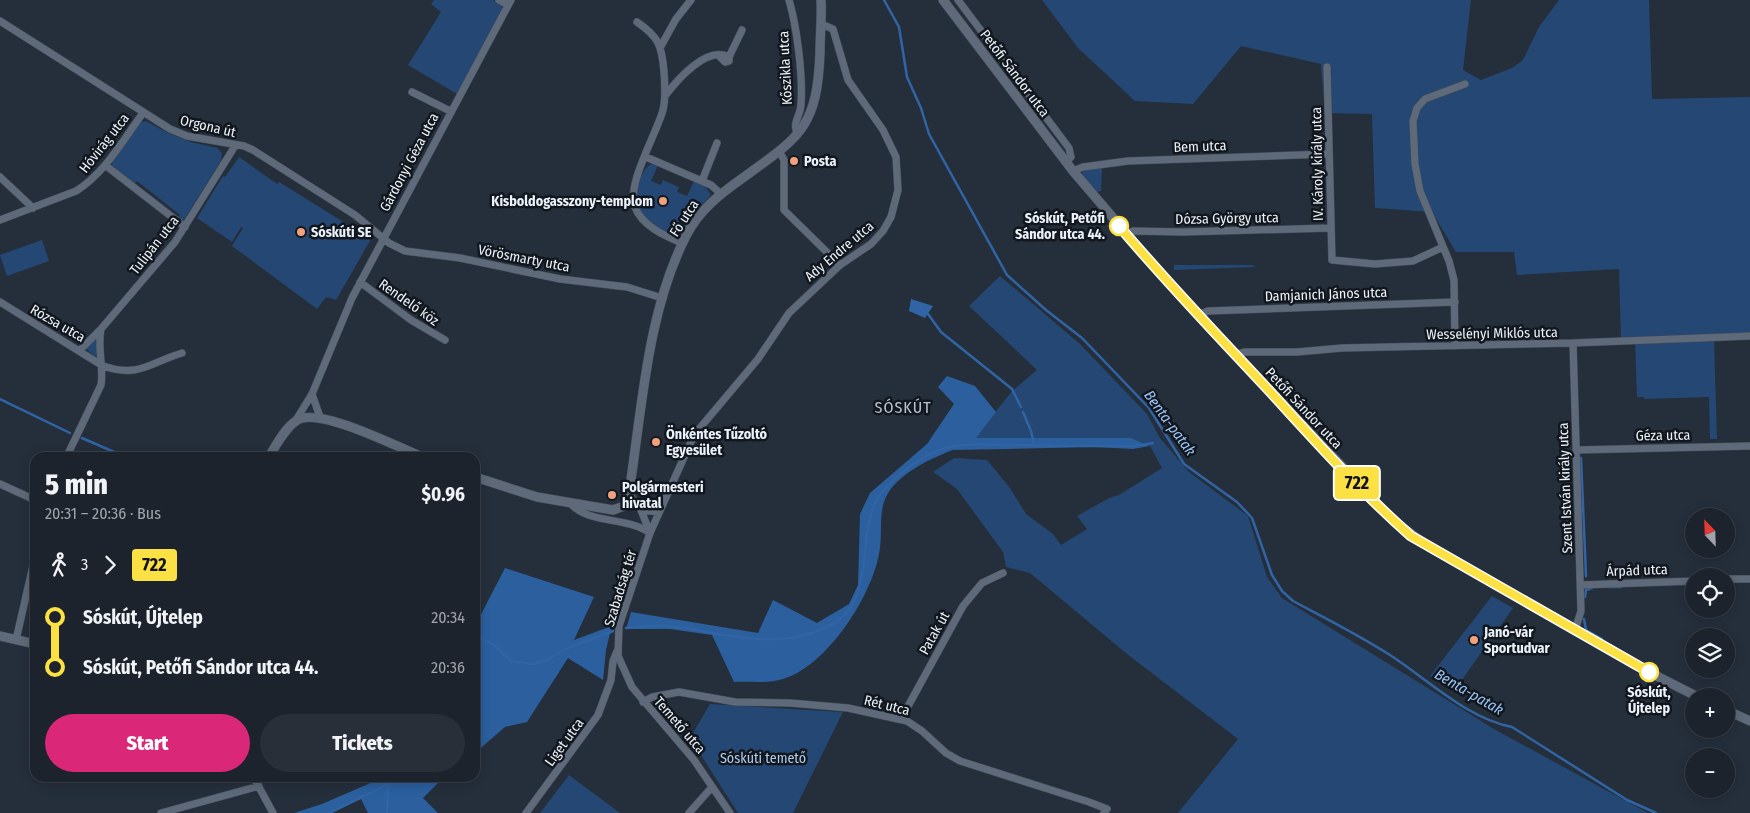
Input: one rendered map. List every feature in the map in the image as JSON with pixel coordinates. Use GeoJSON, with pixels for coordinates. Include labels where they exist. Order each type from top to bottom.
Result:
{"type":"FeatureCollection","features":[{"type":"Feature","properties":{"kind":"main road","name":"Fő utca"},"geometry":{"type":"LineString","coordinates":[[629,493],[645,386],[662,298],[682,243],[700,213],[721,194],[779,151],[797,134],[807,121],[815,105],[821,0]]}},
{"type":"Feature","properties":{"kind":"main road","name":"Petőfi Sándor utca"},"geometry":{"type":"LineString","coordinates":[[943,0],[1073,171],[1126,233],[1198,315],[1380,507],[1411,536],[1575,630],[1685,690]]}},
{"type":"Feature","properties":{"kind":"main road"},"geometry":{"type":"LineString","coordinates":[[272,452],[296,420],[307,416],[320,416],[410,452]]}},
{"type":"Feature","properties":{"kind":"main road"},"geometry":{"type":"LineString","coordinates":[[480,479],[520,493],[617,510],[624,506],[629,493]]}},
{"type":"Feature","properties":{"kind":"main road"},"geometry":{"type":"LineString","coordinates":[[0,636],[30,643]]}},
{"type":"Feature","properties":{"kind":"main road"},"geometry":{"type":"LineString","coordinates":[[1735,714],[1750,721]]}},
{"type":"Feature","properties":{"kind":"street"},"geometry":{"type":"LineString","coordinates":[[499,0],[510,3]]}},
{"type":"Feature","properties":{"kind":"street"},"geometry":{"type":"LineString","coordinates":[[660,46],[676,19],[691,0]]}},
{"type":"Feature","properties":{"kind":"street","name":"Kőszikla utca"},"geometry":{"type":"LineString","coordinates":[[789,0],[796,28],[802,101],[795,123],[797,134]]}},
{"type":"Feature","properties":{"kind":"street","name":"Petőfi Sándor utca"},"geometry":{"type":"LineString","coordinates":[[958,0],[1069,148],[1071,157],[1066,162]]}},
{"type":"Feature","properties":{"kind":"street","name":"Gárdonyi Géza utca"},"geometry":{"type":"LineString","coordinates":[[296,420],[312,394],[360,282],[450,111],[510,3]]}},
{"type":"Feature","properties":{"kind":"street","name":"Orgona út"},"geometry":{"type":"LineString","coordinates":[[0,22],[170,129],[187,136],[253,150],[355,215],[383,238]]}},
{"type":"Feature","properties":{"kind":"street"},"geometry":{"type":"LineString","coordinates":[[637,22],[652,34],[660,46],[665,96],[663,110],[635,181],[634,205],[648,224],[682,243]]}},
{"type":"Feature","properties":{"kind":"street","name":"Ady Endre utca"},"geometry":{"type":"LineString","coordinates":[[650,533],[694,435],[758,359],[789,313],[840,265],[871,244],[888,224],[898,190],[898,164],[883,130],[848,80],[834,29],[821,24]]}},
{"type":"Feature","properties":{"kind":"street"},"geometry":{"type":"LineString","coordinates":[[665,96],[674,84],[696,64],[718,55],[729,57],[742,30]]}},
{"type":"Feature","properties":{"kind":"street","name":"IV. Károly király utca"},"geometry":{"type":"LineString","coordinates":[[1327,67],[1332,260],[1375,264],[1413,261],[1443,247]]}},
{"type":"Feature","properties":{"kind":"street"},"geometry":{"type":"LineString","coordinates":[[665,81],[674,84]]}},
{"type":"Feature","properties":{"kind":"street"},"geometry":{"type":"LineString","coordinates":[[1455,346],[1454,280],[1418,184],[1415,164],[1414,121],[1417,108],[1426,99],[1465,84]]}},
{"type":"Feature","properties":{"kind":"street"},"geometry":{"type":"LineString","coordinates":[[412,92],[450,111]]}},
{"type":"Feature","properties":{"kind":"street","name":"Hóvirág utca"},"geometry":{"type":"LineString","coordinates":[[0,220],[81,188],[105,165],[143,113]]}},
{"type":"Feature","properties":{"kind":"street"},"geometry":{"type":"LineString","coordinates":[[702,180],[717,143]]}},
{"type":"Feature","properties":{"kind":"street","name":"Tulipán utca"},"geometry":{"type":"LineString","coordinates":[[80,350],[101,329],[176,242],[235,146]]}},
{"type":"Feature","properties":{"kind":"street"},"geometry":{"type":"LineString","coordinates":[[779,151],[784,160],[784,210],[840,265]]}},
{"type":"Feature","properties":{"kind":"street","name":"Bem utca"},"geometry":{"type":"LineString","coordinates":[[1073,171],[1083,167],[1128,161],[1329,154]]}},
{"type":"Feature","properties":{"kind":"street"},"geometry":{"type":"LineString","coordinates":[[646,157],[702,180],[715,187],[721,194]]}},
{"type":"Feature","properties":{"kind":"street"},"geometry":{"type":"LineString","coordinates":[[105,165],[185,227]]}},
{"type":"Feature","properties":{"kind":"street"},"geometry":{"type":"LineString","coordinates":[[0,177],[33,208]]}},
{"type":"Feature","properties":{"kind":"street","name":"Dózsa György utca"},"geometry":{"type":"LineString","coordinates":[[1126,233],[1134,231],[1233,232],[1330,228]]}},
{"type":"Feature","properties":{"kind":"street","name":"Vörösmarty utca"},"geometry":{"type":"LineString","coordinates":[[383,238],[397,248],[414,254],[460,258],[560,279],[626,288],[662,298]]}},
{"type":"Feature","properties":{"kind":"street","name":"Rendelő köz"},"geometry":{"type":"LineString","coordinates":[[360,282],[411,320],[445,340]]}},
{"type":"Feature","properties":{"kind":"street","name":"Rózsa utca"},"geometry":{"type":"LineString","coordinates":[[0,302],[103,366]]}},
{"type":"Feature","properties":{"kind":"street","name":"Damjanich János utca"},"geometry":{"type":"LineString","coordinates":[[1198,315],[1208,311],[1455,302]]}},
{"type":"Feature","properties":{"kind":"street"},"geometry":{"type":"LineString","coordinates":[[69,452],[101,386],[103,366],[99,338],[101,329]]}},
{"type":"Feature","properties":{"kind":"street","name":"Wesselényi Miklós utca"},"geometry":{"type":"LineString","coordinates":[[1236,355],[1244,352],[1297,352],[1342,348],[1573,343],[1750,336]]}},
{"type":"Feature","properties":{"kind":"street","name":"Szent István király utca"},"geometry":{"type":"LineString","coordinates":[[1573,343],[1581,584],[1581,614],[1575,630]]}},
{"type":"Feature","properties":{"kind":"street"},"geometry":{"type":"LineString","coordinates":[[103,366],[118,371],[133,372],[182,353]]}},
{"type":"Feature","properties":{"kind":"street"},"geometry":{"type":"LineString","coordinates":[[312,394],[320,416]]}},
{"type":"Feature","properties":{"kind":"street","name":"Géza utca"},"geometry":{"type":"LineString","coordinates":[[1576,450],[1750,446]]}},
{"type":"Feature","properties":{"kind":"street"},"geometry":{"type":"LineString","coordinates":[[0,484],[30,498]]}},
{"type":"Feature","properties":{"kind":"street"},"geometry":{"type":"LineString","coordinates":[[629,493],[641,510],[650,533]]}},
{"type":"Feature","properties":{"kind":"street"},"geometry":{"type":"LineString","coordinates":[[570,503],[582,513],[639,525],[650,533]]}},
{"type":"Feature","properties":{"kind":"street"},"geometry":{"type":"LineString","coordinates":[[641,510],[660,512]]}},
{"type":"Feature","properties":{"kind":"street","name":"Szabadság tér"},"geometry":{"type":"LineString","coordinates":[[618,651],[620,626],[650,533]]}},
{"type":"Feature","properties":{"kind":"street","name":"Patak út"},"geometry":{"type":"LineString","coordinates":[[900,719],[963,606],[982,583],[1003,573]]}},
{"type":"Feature","properties":{"kind":"street"},"geometry":{"type":"LineString","coordinates":[[16,640],[30,578]]}},
{"type":"Feature","properties":{"kind":"street"},"geometry":{"type":"LineString","coordinates":[[1735,579],[1750,578]]}},
{"type":"Feature","properties":{"kind":"street","name":"Árpád utca"},"geometry":{"type":"LineString","coordinates":[[1581,584],[1685,580]]}},
{"type":"Feature","properties":{"kind":"street","name":"Temető utca"},"geometry":{"type":"LineString","coordinates":[[618,651],[625,676],[643,702],[676,737],[730,813]]}},
{"type":"Feature","properties":{"kind":"street","name":"Liget utca"},"geometry":{"type":"LineString","coordinates":[[526,813],[592,726],[611,680],[613,661],[618,651]]}},
{"type":"Feature","properties":{"kind":"street"},"geometry":{"type":"LineString","coordinates":[[611,680],[625,676]]}},
{"type":"Feature","properties":{"kind":"street","name":"Rét utca"},"geometry":{"type":"LineString","coordinates":[[643,702],[652,696],[679,692],[735,702],[796,703],[848,708],[900,719],[914,725],[946,753],[960,761],[1070,795],[1105,811]]}},
{"type":"Feature","properties":{"kind":"street"},"geometry":{"type":"LineString","coordinates":[[256,782],[273,813]]}},
{"type":"Feature","properties":{"kind":"street"},"geometry":{"type":"LineString","coordinates":[[161,813],[259,786]]}},
{"type":"Feature","properties":{"kind":"street"},"geometry":{"type":"LineString","coordinates":[[689,813],[712,786]]}},
{"type":"Feature","properties":{"kind":"green space"},"geometry":{"type":"Polygon","coordinates":[[[434,0],[493,0],[501,5],[503,10],[457,94],[408,65],[441,12],[431,4],[434,0]]]}},
{"type":"Feature","properties":{"kind":"green space"},"geometry":{"type":"Polygon","coordinates":[[[1042,0],[1471,0],[1463,70],[1481,80],[1512,68],[1523,60],[1539,27],[1559,0],[1649,0],[1652,99],[1750,97],[1750,336],[1714,338],[1717,439],[1710,439],[1709,397],[1644,399],[1644,397],[1637,397],[1635,342],[1621,341],[1619,269],[1517,275],[1514,252],[1456,252],[1432,212],[1375,208],[1372,114],[1325,113],[1321,64],[1241,46],[1193,104],[1135,101],[1078,48],[1042,0]]]}},
{"type":"Feature","properties":{"kind":"green space"},"geometry":{"type":"Polygon","coordinates":[[[146,121],[168,133],[191,142],[217,148],[222,153],[221,161],[183,221],[177,219],[180,215],[137,181],[134,184],[112,165],[113,159],[139,123],[146,121]]]}},
{"type":"Feature","properties":{"kind":"green space","name":"Sóskúti SE"},"geometry":{"type":"Polygon","coordinates":[[[239,157],[277,184],[279,182],[371,239],[336,300],[326,297],[317,309],[232,246],[243,228],[241,227],[232,242],[197,218],[223,176],[225,177],[239,157]]]}},
{"type":"Feature","properties":{"kind":"green space"},"geometry":{"type":"Polygon","coordinates":[[[651,164],[658,165],[651,181],[661,185],[663,180],[679,187],[677,192],[687,196],[694,181],[705,186],[711,195],[694,213],[681,238],[671,235],[654,225],[645,217],[639,207],[637,201],[638,187],[643,173],[651,164]]]}},
{"type":"Feature","properties":{"kind":"green space"},"geometry":{"type":"Polygon","coordinates":[[[1102,167],[1101,191],[1096,192],[1082,174],[1083,170],[1102,167]]]}},
{"type":"Feature","properties":{"kind":"green space"},"geometry":{"type":"Polygon","coordinates":[[[42,240],[49,261],[7,276],[0,255],[42,240]]]}},
{"type":"Feature","properties":{"kind":"green space"},"geometry":{"type":"Polygon","coordinates":[[[1174,265],[1252,265],[1256,267],[1174,270],[1174,265]]]}},
{"type":"Feature","properties":{"kind":"green space"},"geometry":{"type":"Polygon","coordinates":[[[1000,276],[1080,344],[1147,414],[1160,438],[1189,472],[1248,516],[1267,577],[1282,598],[1494,729],[1648,813],[1178,813],[1238,739],[1127,654],[1030,573],[1006,567],[1003,552],[957,489],[933,472],[954,458],[987,460],[1010,488],[1026,514],[1053,534],[1061,545],[1087,529],[1077,516],[1109,498],[1119,495],[1162,468],[1150,446],[1131,438],[975,438],[1012,391],[1037,370],[969,306],[1000,276]]]}},
{"type":"Feature","properties":{"kind":"green space"},"geometry":{"type":"Polygon","coordinates":[[[96,338],[97,356],[95,356],[86,349],[96,338]]]}},
{"type":"Feature","properties":{"kind":"green space","name":"Janó-vár Sportudvar"},"geometry":{"type":"Polygon","coordinates":[[[1492,596],[1513,608],[1454,691],[1430,676],[1492,596]]]}},
{"type":"Feature","properties":{"kind":"green space","name":"Sóskúti temető"},"geometry":{"type":"Polygon","coordinates":[[[710,704],[843,712],[793,813],[738,813],[690,738],[710,704]]]}},
{"type":"Feature","properties":{"kind":"green space"},"geometry":{"type":"Polygon","coordinates":[[[569,775],[620,813],[540,813],[569,775]]]}},
{"type":"Feature","properties":{"kind":"shaded area"},"geometry":{"type":"Polygon","coordinates":[[[911,299],[933,306],[925,318],[909,311],[911,299]]]}},
{"type":"Feature","properties":{"kind":"shaded area"},"geometry":{"type":"Polygon","coordinates":[[[947,376],[975,386],[996,412],[976,438],[1131,438],[1150,446],[1133,449],[1095,447],[953,450],[915,468],[891,489],[886,497],[881,517],[879,554],[867,590],[857,609],[831,645],[799,672],[783,679],[765,682],[734,682],[712,635],[670,629],[626,629],[631,612],[758,633],[773,600],[817,623],[849,604],[858,585],[860,514],[870,493],[927,444],[954,404],[938,387],[947,376]]]}},
{"type":"Feature","properties":{"kind":"shaded area"},"geometry":{"type":"Polygon","coordinates":[[[505,568],[594,597],[574,640],[609,627],[611,629],[606,650],[603,680],[568,658],[527,722],[505,727],[480,749],[480,616],[505,568]]]}},
{"type":"Feature","properties":{"kind":"shaded area"},"geometry":{"type":"Polygon","coordinates":[[[373,782],[439,782],[423,798],[438,813],[368,813],[361,799],[332,813],[294,813],[322,804],[373,782]]]}},
{"type":"Feature","properties":{"kind":"waterway","name":"Benta-patak"},"geometry":{"type":"LineString","coordinates":[[884,0],[899,27],[907,77],[921,108],[929,134],[1007,275],[1046,310],[1082,338],[1149,408],[1184,464],[1237,502],[1252,518],[1272,575],[1282,591],[1293,601],[1390,655],[1464,707],[1496,723],[1512,727],[1627,800],[1656,813]]}},
{"type":"Feature","properties":{"kind":"waterway"},"geometry":{"type":"LineString","coordinates":[[928,314],[941,332],[1012,389],[1021,407]]}},
{"type":"Feature","properties":{"kind":"waterway"},"geometry":{"type":"LineString","coordinates":[[0,399],[70,433]]}},
{"type":"Feature","properties":{"kind":"waterway"},"geometry":{"type":"LineString","coordinates":[[1023,412],[1031,431],[1034,445]]}},
{"type":"Feature","properties":{"kind":"waterway"},"geometry":{"type":"LineString","coordinates":[[82,438],[114,452]]}},
{"type":"Feature","properties":{"kind":"waterway"},"geometry":{"type":"LineString","coordinates":[[626,628],[667,626],[747,638],[767,639],[787,639],[807,635],[827,627],[842,617],[853,604],[863,571],[867,536],[875,503],[885,488],[910,466],[928,455],[954,446],[965,445],[1134,446],[1153,443]]}},
{"type":"Feature","properties":{"kind":"waterway"},"geometry":{"type":"LineString","coordinates":[[1581,458],[1586,576]]}},
{"type":"Feature","properties":{"kind":"waterway"},"geometry":{"type":"LineString","coordinates":[[1608,587],[1621,587]]}},
{"type":"Feature","properties":{"kind":"waterway"},"geometry":{"type":"LineString","coordinates":[[1585,597],[1586,590],[1592,588]]}},
{"type":"Feature","properties":{"kind":"waterway"},"geometry":{"type":"LineString","coordinates":[[1584,619],[1586,630],[1602,639]]}},
{"type":"Feature","properties":{"kind":"waterway"},"geometry":{"type":"LineString","coordinates":[[480,637],[494,645],[511,661],[534,664],[547,660],[568,648],[613,631]]}},
{"type":"Feature","properties":{"kind":"waterway"},"geometry":{"type":"LineString","coordinates":[[329,813],[388,784]]}},
{"type":"Feature","properties":{"kind":"waterway"},"geometry":{"type":"LineString","coordinates":[[387,813],[388,785]]}},
{"type":"Feature","properties":{"kind":"bus line","name":"722"},"geometry":{"type":"LineString","coordinates":[[1119,226],[1198,315],[1304,428],[1380,507],[1411,536],[1649,672]]}},
{"type":"Feature","properties":{"kind":"place","name":"Posta"},"geometry":{"type":"Point","coordinates":[794,161]}},
{"type":"Feature","properties":{"kind":"place","name":"Kisboldogasszony-templom"},"geometry":{"type":"Point","coordinates":[663,201]}},
{"type":"Feature","properties":{"kind":"place","name":"Sóskút, Petőfi Sándor utca 44."},"geometry":{"type":"Point","coordinates":[1119,226]}},
{"type":"Feature","properties":{"kind":"place","name":"Sóskúti SE"},"geometry":{"type":"Point","coordinates":[301,232]}},
{"type":"Feature","properties":{"kind":"place","name":"Önkéntes Tűzoltó Egyesület"},"geometry":{"type":"Point","coordinates":[656,442]}},
{"type":"Feature","properties":{"kind":"place","name":"Polgármesteri hivatal"},"geometry":{"type":"Point","coordinates":[612,495]}},
{"type":"Feature","properties":{"kind":"place","name":"Janó-vár Sportudvar"},"geometry":{"type":"Point","coordinates":[1474,640]}},
{"type":"Feature","properties":{"kind":"place","name":"Sóskút, Újtelep"},"geometry":{"type":"Point","coordinates":[1649,672]}},
{"type":"Feature","properties":{"kind":"district","name":"SÓSKÚT"},"geometry":{"type":"Point","coordinates":[903,407]}}]}
